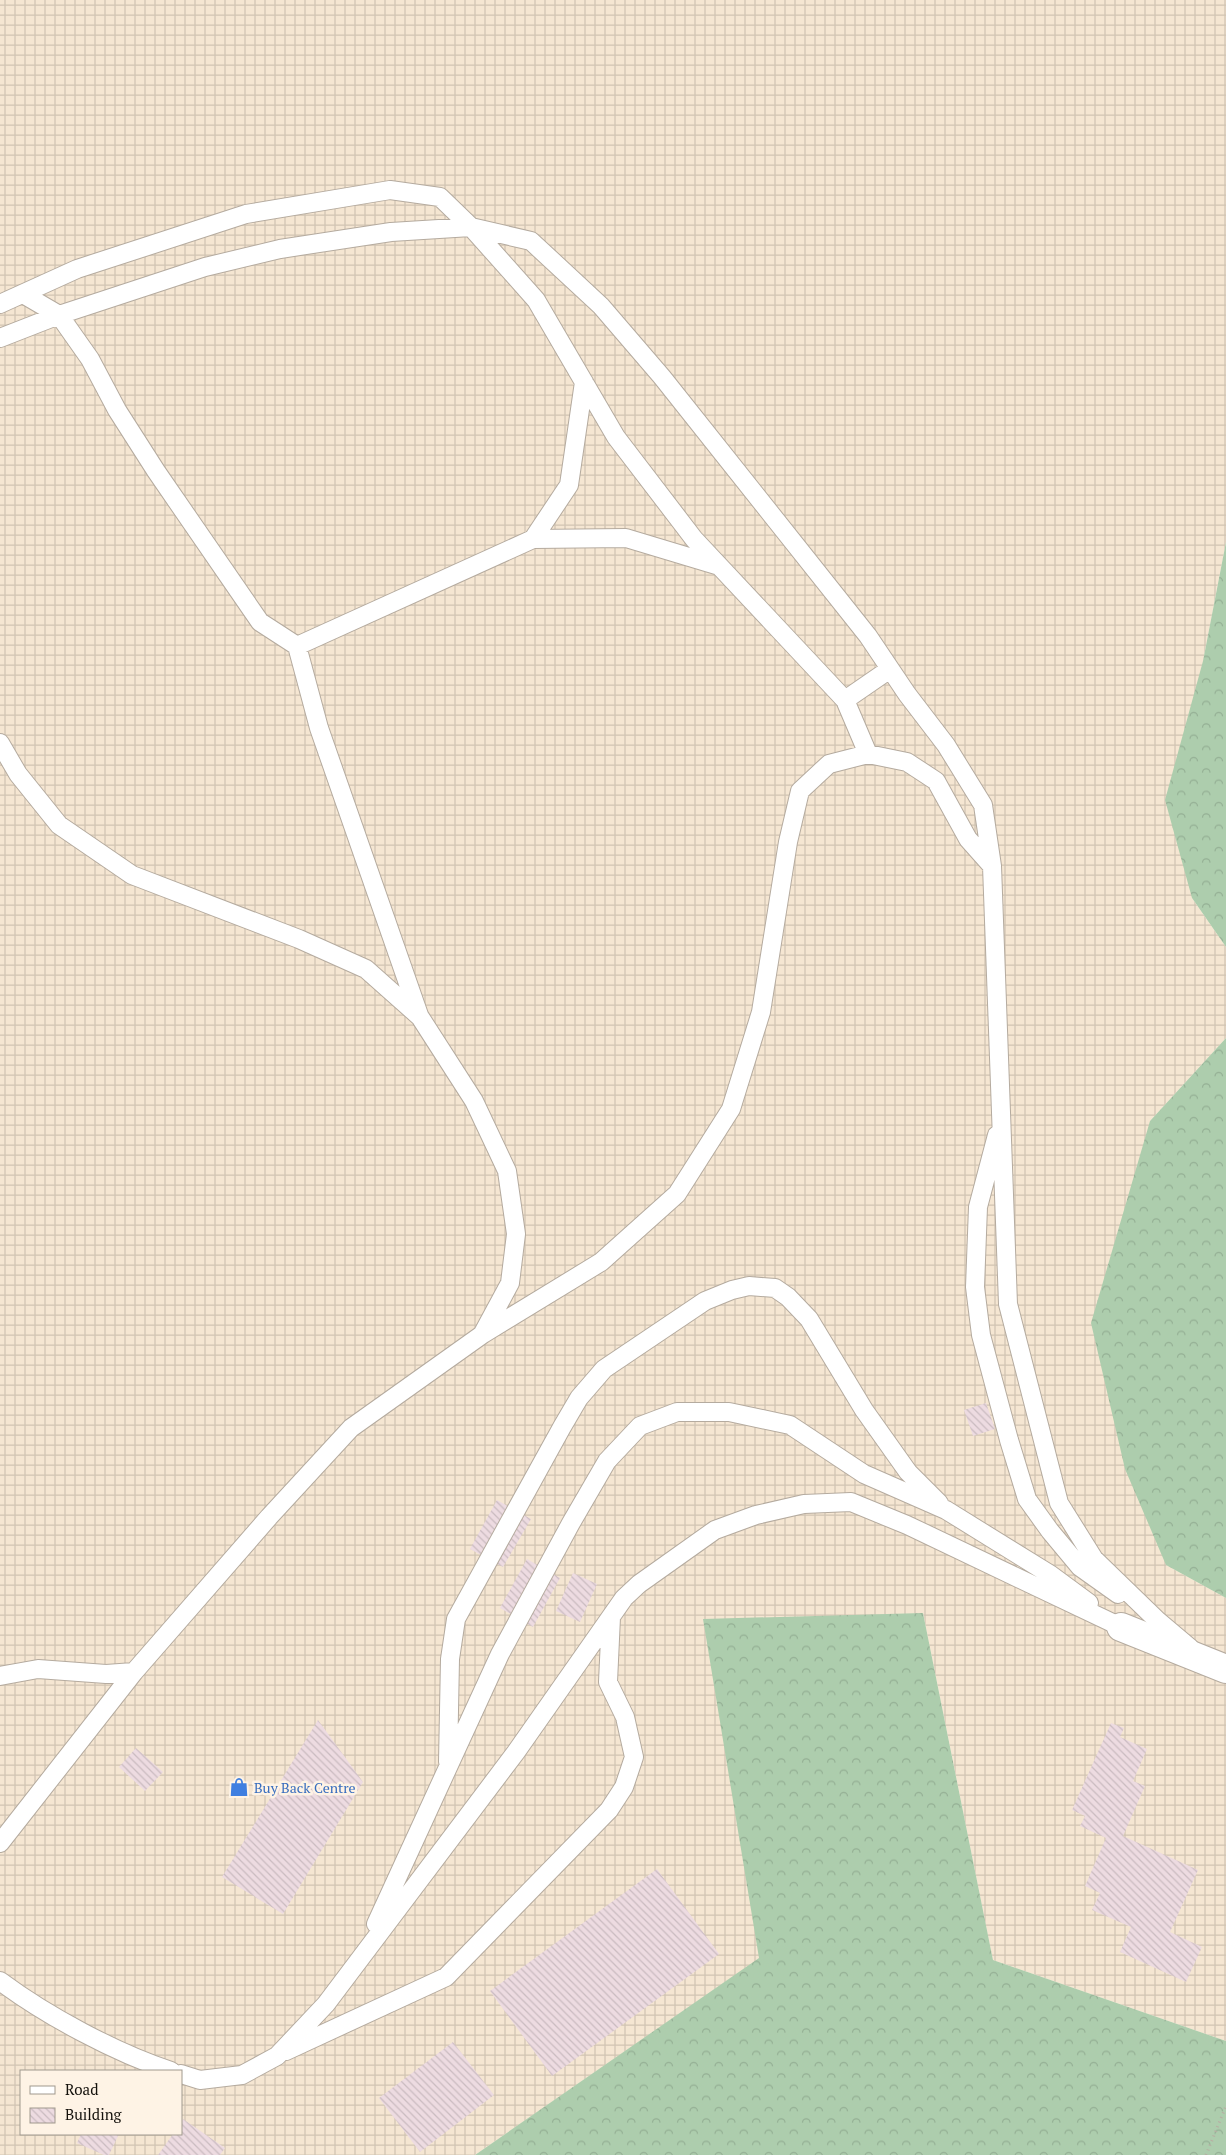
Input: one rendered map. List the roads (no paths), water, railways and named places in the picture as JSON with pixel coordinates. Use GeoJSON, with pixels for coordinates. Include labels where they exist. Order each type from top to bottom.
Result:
{"type":"FeatureCollection","features":[{"type":"Feature","properties":{"kind":"street"},"geometry":{"type":"LineString","coordinates":[[1121,1627],[1216,1666]]}},
{"type":"Feature","properties":{"kind":"lane"},"geometry":{"type":"LineString","coordinates":[[0,304],[77,269],[246,214],[390,190],[440,197],[536,300],[616,437],[694,539],[845,700],[868,754]]}},
{"type":"Feature","properties":{"kind":"lane"},"geometry":{"type":"LineString","coordinates":[[0,338],[59,315],[205,267],[280,249],[392,232],[470,228],[531,240],[601,306],[662,377],[868,636],[946,745],[983,805],[992,866],[1008,1304],[1060,1503],[1094,1559],[1158,1621]]}},
{"type":"Feature","properties":{"kind":"lane"},"geometry":{"type":"LineString","coordinates":[[23,294],[59,315],[90,359],[117,410],[156,471],[260,622],[297,646],[319,728],[420,1017],[474,1101],[507,1170],[516,1234],[510,1283],[483,1334]]}},
{"type":"Feature","properties":{"kind":"lane"},"geometry":{"type":"LineString","coordinates":[[533,539],[569,485],[584,382]]}},
{"type":"Feature","properties":{"kind":"lane"},"geometry":{"type":"LineString","coordinates":[[297,646],[533,539],[626,538],[720,567]]}},
{"type":"Feature","properties":{"kind":"lane"},"geometry":{"type":"LineString","coordinates":[[845,700],[890,669]]}},
{"type":"Feature","properties":{"kind":"lane"},"geometry":{"type":"LineString","coordinates":[[0,743],[18,774],[59,824],[132,875],[299,939],[366,969],[420,1017]]}},
{"type":"Feature","properties":{"kind":"lane"},"geometry":{"type":"LineString","coordinates":[[0,1842],[134,1672],[351,1428],[483,1334],[601,1262],[678,1194],[731,1109],[761,1012],[788,842],[800,791],[829,764],[868,754],[907,762],[936,781],[968,839],[992,866]]}},
{"type":"Feature","properties":{"kind":"lane"},"geometry":{"type":"LineString","coordinates":[[1002,1117],[978,1207],[975,1287],[981,1335],[1027,1499],[1080,1567],[1158,1621],[1216,1666]]}},
{"type":"Feature","properties":{"kind":"lane"},"geometry":{"type":"LineString","coordinates":[[447,1772],[450,1660],[456,1620],[562,1426],[579,1398],[604,1369],[705,1301],[732,1290],[749,1286],[776,1288],[788,1297],[809,1319],[864,1410],[908,1472],[946,1510]]}},
{"type":"Feature","properties":{"kind":"lane"},"geometry":{"type":"LineString","coordinates":[[361,1957],[500,1654],[607,1461],[640,1426],[677,1412],[729,1412],[790,1425],[864,1474],[946,1510],[1051,1575],[1121,1627]]}},
{"type":"Feature","properties":{"kind":"lane"},"geometry":{"type":"LineString","coordinates":[[277,2056],[326,2004],[516,1752],[624,1598],[639,1584],[715,1530],[756,1515],[804,1504],[851,1502],[907,1524],[1121,1627]]}},
{"type":"Feature","properties":{"kind":"lane"},"geometry":{"type":"LineString","coordinates":[[182,2074],[200,2080],[242,2075],[277,2056],[446,1977],[609,1810],[624,1787],[634,1757],[625,1717],[608,1682],[611,1616]]}},
{"type":"Feature","properties":{"kind":"lane"},"geometry":{"type":"LineString","coordinates":[[0,1676],[38,1669],[106,1674],[134,1672]]}},
{"type":"Feature","properties":{"kind":"lane"},"geometry":{"type":"LineString","coordinates":[[0,1980],[14,1991],[94,2038],[154,2066],[168,2070]]}},
{"type":"Feature","properties":{"kind":"place","name":"Buy Back Centre"},"geometry":{"type":"Point","coordinates":[239,1787]}}]}
